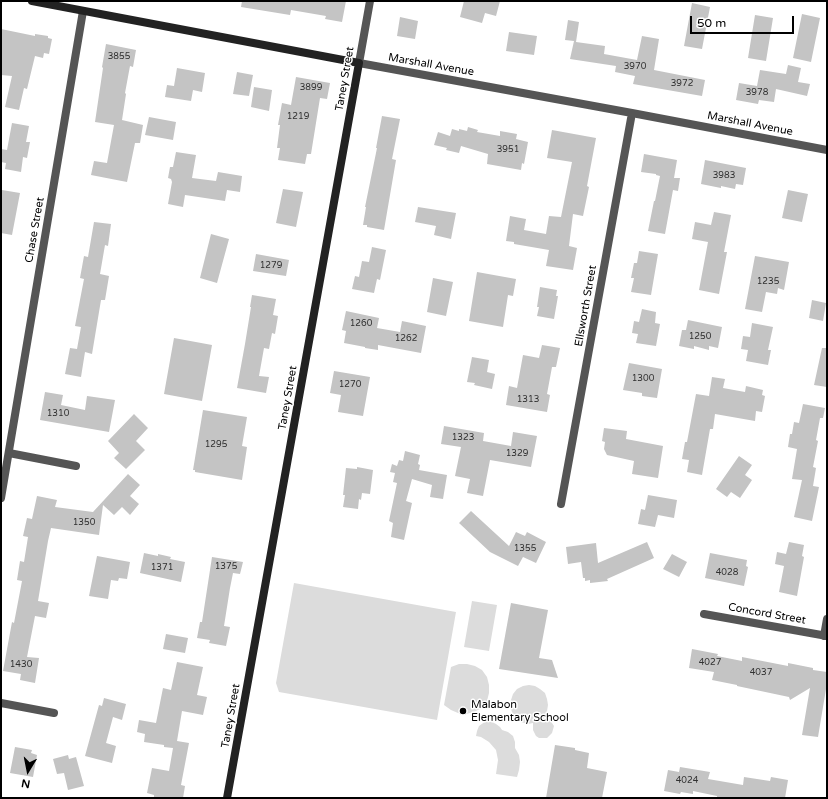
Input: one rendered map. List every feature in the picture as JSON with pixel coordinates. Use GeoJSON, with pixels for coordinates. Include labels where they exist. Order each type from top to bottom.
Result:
{"type":"FeatureCollection","features":[{"type":"Feature","properties":{"kind":"street","name":"Marshall Avenue"},"geometry":{"type":"LineString","coordinates":[[32,1],[827,150]]}},
{"type":"Feature","properties":{"kind":"street","name":"Taney Street"},"geometry":{"type":"LineString","coordinates":[[227,798],[370,1]]}},
{"type":"Feature","properties":{"kind":"street","name":"Chase Street"},"geometry":{"type":"LineString","coordinates":[[1,498],[83,11]]}},
{"type":"Feature","properties":{"kind":"street","name":"Ellsworth Street"},"geometry":{"type":"LineString","coordinates":[[561,504],[632,113]]}},
{"type":"Feature","properties":{"kind":"street"},"geometry":{"type":"LineString","coordinates":[[9,453],[76,466]]}},
{"type":"Feature","properties":{"kind":"street","name":"Concord Street"},"geometry":{"type":"LineString","coordinates":[[704,614],[825,636]]}},
{"type":"Feature","properties":{"kind":"street"},"geometry":{"type":"LineString","coordinates":[[825,636],[827,619]]}},
{"type":"Feature","properties":{"kind":"street"},"geometry":{"type":"LineString","coordinates":[[1,703],[54,714]]}},
{"type":"Feature","properties":{"kind":"shaded area"},"geometry":{"type":"Polygon","coordinates":[[[294,583],[456,612],[437,720],[279,692],[276,683],[294,583]]]}},
{"type":"Feature","properties":{"kind":"shaded area"},"geometry":{"type":"Polygon","coordinates":[[[472,601],[497,605],[489,651],[464,647],[472,601]]]}},
{"type":"Feature","properties":{"kind":"shaded area"},"geometry":{"type":"Polygon","coordinates":[[[459,664],[475,666],[482,670],[487,677],[489,685],[487,701],[482,708],[466,714],[458,713],[444,705],[451,667],[459,664]]]}},
{"type":"Feature","properties":{"kind":"shaded area"},"geometry":{"type":"Polygon","coordinates":[[[529,685],[535,686],[545,693],[548,705],[544,717],[550,720],[554,726],[552,733],[547,738],[539,738],[536,736],[533,730],[533,723],[528,724],[521,722],[515,718],[512,712],[510,706],[513,694],[517,689],[529,685]]]}},
{"type":"Feature","properties":{"kind":"shaded area"},"geometry":{"type":"Polygon","coordinates":[[[486,721],[496,724],[502,730],[513,736],[520,762],[517,777],[496,774],[498,760],[496,750],[489,742],[476,736],[479,726],[486,721]]]}},
{"type":"Feature","properties":{"kind":"building"},"geometry":{"type":"Polygon","coordinates":[[[242,1],[346,1],[342,22],[325,19],[326,16],[291,10],[290,15],[241,7],[242,1]]]}},
{"type":"Feature","properties":{"kind":"building"},"geometry":{"type":"Polygon","coordinates":[[[464,1],[500,1],[496,16],[485,13],[482,23],[460,17],[464,1]]]}},
{"type":"Feature","properties":{"kind":"building"},"geometry":{"type":"Polygon","coordinates":[[[692,3],[710,7],[702,49],[684,46],[692,3]]]}},
{"type":"Feature","properties":{"kind":"building"},"geometry":{"type":"Polygon","coordinates":[[[802,14],[820,18],[811,62],[793,58],[802,14]]]}},
{"type":"Feature","properties":{"kind":"building"},"geometry":{"type":"Polygon","coordinates":[[[755,15],[773,18],[766,61],[748,58],[755,15]]]}},
{"type":"Feature","properties":{"kind":"building"},"geometry":{"type":"Polygon","coordinates":[[[400,17],[418,21],[415,39],[397,36],[400,17]]]}},
{"type":"Feature","properties":{"kind":"building"},"geometry":{"type":"Polygon","coordinates":[[[568,20],[579,22],[576,42],[605,46],[604,54],[637,60],[642,36],[659,39],[654,70],[705,80],[702,96],[633,84],[635,76],[615,72],[616,66],[570,59],[574,41],[565,40],[568,20]]]}},
{"type":"Feature","properties":{"kind":"building"},"geometry":{"type":"Polygon","coordinates":[[[1,29],[35,36],[35,34],[48,36],[48,38],[52,39],[49,54],[44,53],[43,58],[35,56],[27,89],[24,88],[19,110],[5,107],[12,76],[1,75],[1,29]]]}},
{"type":"Feature","properties":{"kind":"building"},"geometry":{"type":"Polygon","coordinates":[[[509,32],[537,36],[534,55],[506,51],[509,32]]]}},
{"type":"Feature","properties":{"kind":"building"},"geometry":{"type":"Polygon","coordinates":[[[106,44],[136,50],[133,67],[130,66],[122,120],[143,125],[140,143],[135,143],[127,182],[91,175],[94,161],[107,163],[114,125],[95,122],[106,44]]]}},
{"type":"Feature","properties":{"kind":"building"},"geometry":{"type":"Polygon","coordinates":[[[788,65],[801,68],[798,82],[810,84],[807,96],[776,89],[774,102],[759,100],[758,104],[736,100],[739,83],[757,86],[760,70],[786,74],[788,65]]]}},
{"type":"Feature","properties":{"kind":"building"},"geometry":{"type":"Polygon","coordinates":[[[177,68],[205,73],[202,92],[193,90],[191,101],[165,97],[167,85],[174,86],[177,68]]]}},
{"type":"Feature","properties":{"kind":"building"},"geometry":{"type":"Polygon","coordinates":[[[237,72],[253,75],[249,96],[233,94],[237,72]]]}},
{"type":"Feature","properties":{"kind":"building"},"geometry":{"type":"Polygon","coordinates":[[[296,77],[330,83],[327,99],[320,98],[311,154],[307,154],[305,164],[278,160],[280,148],[277,148],[280,125],[278,125],[282,103],[291,105],[296,77]]]}},
{"type":"Feature","properties":{"kind":"building"},"geometry":{"type":"Polygon","coordinates":[[[254,87],[272,90],[269,111],[251,107],[254,87]]]}},
{"type":"Feature","properties":{"kind":"building"},"geometry":{"type":"Polygon","coordinates":[[[382,116],[400,119],[392,159],[396,160],[384,230],[363,225],[382,116]]]}},
{"type":"Feature","properties":{"kind":"building"},"geometry":{"type":"Polygon","coordinates":[[[149,117],[176,122],[173,140],[145,135],[149,117]]]}},
{"type":"Feature","properties":{"kind":"building"},"geometry":{"type":"Polygon","coordinates":[[[12,123],[29,126],[26,142],[30,142],[27,158],[23,157],[21,172],[5,169],[6,163],[1,162],[1,149],[7,150],[12,123]]]}},
{"type":"Feature","properties":{"kind":"building"},"geometry":{"type":"Polygon","coordinates":[[[468,127],[478,130],[477,132],[500,136],[500,131],[517,134],[516,139],[528,142],[524,164],[522,163],[521,170],[487,164],[488,154],[461,146],[459,153],[434,145],[438,132],[450,136],[452,129],[467,131],[468,127]]]}},
{"type":"Feature","properties":{"kind":"building"},"geometry":{"type":"Polygon","coordinates":[[[552,130],[596,138],[583,216],[573,214],[569,246],[577,248],[573,270],[546,266],[549,250],[514,244],[514,242],[506,241],[510,216],[526,219],[524,230],[546,234],[549,216],[561,217],[572,162],[547,158],[552,130]]]}},
{"type":"Feature","properties":{"kind":"building"},"geometry":{"type":"Polygon","coordinates":[[[176,152],[196,155],[192,178],[216,181],[218,172],[242,176],[240,192],[227,190],[225,201],[185,195],[183,207],[168,204],[172,182],[171,179],[168,178],[170,167],[173,167],[176,152]]]}},
{"type":"Feature","properties":{"kind":"building"},"geometry":{"type":"Polygon","coordinates":[[[644,154],[677,160],[674,178],[680,178],[678,191],[673,190],[665,234],[648,231],[660,176],[641,172],[644,154]]]}},
{"type":"Feature","properties":{"kind":"building"},"geometry":{"type":"Polygon","coordinates":[[[705,160],[746,168],[743,185],[736,184],[735,189],[701,184],[705,160]]]}},
{"type":"Feature","properties":{"kind":"building"},"geometry":{"type":"Polygon","coordinates":[[[283,189],[303,192],[296,227],[276,223],[283,189]]]}},
{"type":"Feature","properties":{"kind":"building"},"geometry":{"type":"Polygon","coordinates":[[[2,190],[20,193],[12,235],[1,233],[2,190]]]}},
{"type":"Feature","properties":{"kind":"building"},"geometry":{"type":"Polygon","coordinates":[[[788,190],[808,194],[802,222],[782,218],[788,190]]]}},
{"type":"Feature","properties":{"kind":"building"},"geometry":{"type":"Polygon","coordinates":[[[418,207],[456,213],[451,239],[434,235],[436,226],[415,222],[418,207]]]}},
{"type":"Feature","properties":{"kind":"building"},"geometry":{"type":"Polygon","coordinates":[[[714,212],[731,215],[724,252],[727,252],[719,294],[699,290],[708,242],[692,239],[695,222],[711,225],[714,212]]]}},
{"type":"Feature","properties":{"kind":"building"},"geometry":{"type":"Polygon","coordinates":[[[94,222],[111,224],[108,246],[105,245],[100,274],[109,276],[105,300],[101,300],[92,354],[85,352],[81,377],[65,374],[70,348],[77,349],[81,327],[75,326],[84,279],[80,278],[84,256],[88,257],[94,222]]]}},
{"type":"Feature","properties":{"kind":"building"},"geometry":{"type":"Polygon","coordinates":[[[211,234],[229,239],[217,283],[200,278],[211,234]]]}},
{"type":"Feature","properties":{"kind":"building"},"geometry":{"type":"Polygon","coordinates":[[[372,247],[386,250],[380,280],[377,279],[374,293],[352,289],[355,276],[359,277],[362,261],[369,262],[372,247]]]}},
{"type":"Feature","properties":{"kind":"building"},"geometry":{"type":"Polygon","coordinates":[[[639,251],[658,254],[651,295],[631,292],[634,278],[631,278],[634,263],[637,263],[639,251]]]}},
{"type":"Feature","properties":{"kind":"building"},"geometry":{"type":"Polygon","coordinates":[[[256,254],[289,260],[286,276],[253,271],[256,254]]]}},
{"type":"Feature","properties":{"kind":"building"},"geometry":{"type":"Polygon","coordinates":[[[755,256],[789,262],[784,290],[778,288],[777,294],[766,292],[762,312],[745,309],[755,256]]]}},
{"type":"Feature","properties":{"kind":"building"},"geometry":{"type":"Polygon","coordinates":[[[477,272],[516,279],[513,296],[508,295],[503,327],[469,321],[477,272]]]}},
{"type":"Feature","properties":{"kind":"building"},"geometry":{"type":"Polygon","coordinates":[[[433,278],[453,282],[446,316],[427,312],[433,278]]]}},
{"type":"Feature","properties":{"kind":"building"},"geometry":{"type":"Polygon","coordinates":[[[540,287],[557,290],[556,296],[558,296],[554,319],[537,316],[540,287]]]}},
{"type":"Feature","properties":{"kind":"building"},"geometry":{"type":"Polygon","coordinates":[[[252,295],[276,299],[273,315],[278,316],[275,334],[272,333],[269,349],[264,348],[259,376],[269,377],[266,393],[237,388],[252,295]]]}},
{"type":"Feature","properties":{"kind":"building"},"geometry":{"type":"Polygon","coordinates":[[[812,300],[826,303],[823,321],[809,318],[812,300]]]}},
{"type":"Feature","properties":{"kind":"building"},"geometry":{"type":"Polygon","coordinates":[[[642,309],[656,312],[655,323],[660,324],[656,346],[636,343],[638,334],[632,333],[634,321],[639,322],[642,309]]]}},
{"type":"Feature","properties":{"kind":"building"},"geometry":{"type":"Polygon","coordinates":[[[346,311],[379,318],[377,328],[400,332],[402,321],[426,326],[421,353],[378,345],[378,350],[344,343],[346,331],[342,330],[346,311]]]}},
{"type":"Feature","properties":{"kind":"building"},"geometry":{"type":"Polygon","coordinates":[[[688,320],[722,327],[718,348],[709,346],[709,350],[694,346],[694,349],[679,346],[682,330],[686,330],[688,320]]]}},
{"type":"Feature","properties":{"kind":"building"},"geometry":{"type":"Polygon","coordinates":[[[752,323],[773,327],[768,350],[771,350],[768,365],[746,361],[748,350],[741,349],[743,336],[750,337],[752,323]]]}},
{"type":"Feature","properties":{"kind":"building"},"geometry":{"type":"Polygon","coordinates":[[[174,338],[212,345],[202,401],[164,394],[174,338]]]}},
{"type":"Feature","properties":{"kind":"building"},"geometry":{"type":"Polygon","coordinates":[[[542,345],[560,348],[556,367],[552,367],[547,394],[550,395],[547,412],[506,405],[509,386],[517,388],[523,355],[539,358],[542,345]]]}},
{"type":"Feature","properties":{"kind":"building"},"geometry":{"type":"Polygon","coordinates":[[[822,348],[827,348],[827,387],[814,385],[822,348]]]}},
{"type":"Feature","properties":{"kind":"building"},"geometry":{"type":"Polygon","coordinates":[[[472,357],[489,360],[487,372],[495,374],[492,389],[467,382],[472,357]]]}},
{"type":"Feature","properties":{"kind":"building"},"geometry":{"type":"Polygon","coordinates":[[[629,363],[662,369],[657,398],[642,396],[642,393],[623,390],[629,363]]]}},
{"type":"Feature","properties":{"kind":"building"},"geometry":{"type":"Polygon","coordinates":[[[334,371],[370,377],[363,416],[338,412],[341,395],[330,393],[334,371]]]}},
{"type":"Feature","properties":{"kind":"building"},"geometry":{"type":"Polygon","coordinates":[[[712,377],[725,379],[723,388],[745,392],[746,386],[763,390],[762,395],[765,396],[762,412],[756,411],[755,421],[715,414],[713,429],[710,429],[702,475],[687,472],[689,460],[682,459],[685,442],[687,442],[696,394],[709,396],[712,377]]]}},
{"type":"Feature","properties":{"kind":"building"},"geometry":{"type":"Polygon","coordinates":[[[45,392],[63,395],[61,405],[85,410],[87,396],[115,400],[109,432],[40,420],[45,392]]]}},
{"type":"Feature","properties":{"kind":"building"},"geometry":{"type":"Polygon","coordinates":[[[803,404],[825,408],[823,418],[820,418],[816,440],[818,441],[813,467],[816,468],[813,486],[819,487],[812,521],[794,517],[802,480],[792,479],[797,449],[788,447],[794,422],[799,423],[803,404]]]}},
{"type":"Feature","properties":{"kind":"building"},"geometry":{"type":"Polygon","coordinates":[[[203,410],[247,417],[242,446],[247,447],[242,480],[195,472],[195,470],[193,470],[203,410]]]}},
{"type":"Feature","properties":{"kind":"building"},"geometry":{"type":"Polygon","coordinates":[[[134,414],[148,428],[136,441],[145,450],[126,469],[114,458],[119,453],[108,441],[134,414]]]}},
{"type":"Feature","properties":{"kind":"building"},"geometry":{"type":"Polygon","coordinates":[[[444,426],[484,433],[483,441],[511,446],[513,432],[537,436],[531,467],[490,460],[483,496],[467,493],[470,479],[455,476],[461,447],[441,444],[444,426]]]}},
{"type":"Feature","properties":{"kind":"building"},"geometry":{"type":"Polygon","coordinates":[[[604,428],[627,431],[626,439],[663,446],[658,478],[632,474],[634,461],[607,455],[604,449],[605,442],[602,441],[604,428]]]}},
{"type":"Feature","properties":{"kind":"building"},"geometry":{"type":"Polygon","coordinates":[[[405,451],[420,455],[418,464],[420,465],[419,470],[447,475],[443,499],[430,497],[432,485],[412,479],[406,501],[412,503],[404,540],[391,537],[393,523],[389,521],[397,483],[393,482],[395,473],[390,472],[392,464],[397,466],[399,460],[403,461],[405,451]]]}},
{"type":"Feature","properties":{"kind":"building"},"geometry":{"type":"Polygon","coordinates":[[[739,456],[752,465],[745,475],[752,480],[740,498],[731,492],[727,497],[716,489],[739,456]]]}},
{"type":"Feature","properties":{"kind":"building"},"geometry":{"type":"Polygon","coordinates":[[[357,467],[373,470],[370,494],[362,493],[361,500],[359,499],[358,509],[343,507],[346,468],[357,469],[357,467]]]}},
{"type":"Feature","properties":{"kind":"building"},"geometry":{"type":"Polygon","coordinates":[[[128,474],[140,485],[130,496],[139,504],[130,515],[122,507],[114,515],[103,505],[99,535],[51,528],[38,601],[49,603],[46,618],[35,616],[27,657],[39,658],[35,683],[20,680],[21,674],[3,671],[12,622],[14,623],[22,581],[17,580],[20,561],[24,562],[28,537],[23,536],[27,518],[32,519],[37,496],[57,500],[55,507],[93,512],[128,474]]]}},
{"type":"Feature","properties":{"kind":"building"},"geometry":{"type":"Polygon","coordinates":[[[648,495],[677,500],[674,518],[658,515],[655,527],[638,524],[641,509],[645,510],[648,495]]]}},
{"type":"Feature","properties":{"kind":"building"},"geometry":{"type":"Polygon","coordinates":[[[471,511],[509,546],[516,532],[525,536],[527,532],[546,542],[536,563],[523,557],[518,566],[490,552],[459,523],[471,511]]]}},
{"type":"Feature","properties":{"kind":"building"},"geometry":{"type":"Polygon","coordinates":[[[647,542],[654,558],[607,579],[608,581],[590,583],[590,580],[585,581],[585,578],[583,578],[581,562],[568,564],[566,547],[596,543],[598,563],[647,542]]]}},
{"type":"Feature","properties":{"kind":"building"},"geometry":{"type":"Polygon","coordinates":[[[789,542],[804,545],[802,556],[804,557],[797,596],[779,592],[784,566],[775,564],[777,552],[786,554],[789,542]]]}},
{"type":"Feature","properties":{"kind":"building"},"geometry":{"type":"Polygon","coordinates":[[[144,553],[158,556],[158,554],[171,557],[170,559],[185,562],[181,582],[140,573],[144,553]]]}},
{"type":"Feature","properties":{"kind":"building"},"geometry":{"type":"Polygon","coordinates":[[[710,553],[747,560],[746,566],[748,567],[744,586],[705,578],[710,553]]]}},
{"type":"Feature","properties":{"kind":"building"},"geometry":{"type":"Polygon","coordinates":[[[672,554],[687,562],[679,577],[663,569],[672,554]]]}},
{"type":"Feature","properties":{"kind":"building"},"geometry":{"type":"Polygon","coordinates":[[[97,556],[130,562],[127,579],[119,578],[118,581],[111,580],[108,599],[89,596],[97,556]]]}},
{"type":"Feature","properties":{"kind":"building"},"geometry":{"type":"Polygon","coordinates":[[[212,557],[243,562],[240,574],[233,573],[224,626],[230,627],[226,646],[209,643],[210,640],[197,638],[200,622],[202,622],[212,557]]]}},
{"type":"Feature","properties":{"kind":"building"},"geometry":{"type":"Polygon","coordinates":[[[511,603],[548,610],[539,658],[552,660],[558,678],[499,669],[511,603]]]}},
{"type":"Feature","properties":{"kind":"building"},"geometry":{"type":"Polygon","coordinates":[[[166,634],[188,638],[185,653],[163,649],[166,634]]]}},
{"type":"Feature","properties":{"kind":"building"},"geometry":{"type":"Polygon","coordinates":[[[692,649],[718,654],[717,656],[742,661],[742,657],[788,666],[788,663],[827,672],[827,683],[818,737],[802,735],[810,688],[790,700],[789,697],[712,680],[714,672],[689,668],[692,649]]]}},
{"type":"Feature","properties":{"kind":"building"},"geometry":{"type":"Polygon","coordinates":[[[177,662],[203,667],[197,695],[207,697],[203,715],[182,711],[177,741],[189,743],[181,785],[185,786],[183,798],[154,798],[154,795],[147,793],[152,768],[169,771],[173,748],[144,742],[145,734],[137,732],[139,720],[156,723],[163,688],[171,690],[177,662]]]}},
{"type":"Feature","properties":{"kind":"building"},"geometry":{"type":"Polygon","coordinates":[[[104,698],[126,704],[122,720],[113,717],[106,743],[116,746],[112,763],[85,756],[99,705],[102,706],[104,698]]]}},
{"type":"Feature","properties":{"kind":"building"},"geometry":{"type":"Polygon","coordinates":[[[555,745],[575,748],[575,750],[589,753],[587,768],[607,772],[602,798],[546,798],[555,745]]]}},
{"type":"Feature","properties":{"kind":"building"},"geometry":{"type":"Polygon","coordinates":[[[15,747],[32,750],[31,753],[37,755],[33,777],[10,773],[15,747]]]}},
{"type":"Feature","properties":{"kind":"building"},"geometry":{"type":"Polygon","coordinates":[[[68,755],[69,759],[76,757],[84,786],[68,790],[64,773],[57,774],[53,759],[68,755]]]}},
{"type":"Feature","properties":{"kind":"building"},"geometry":{"type":"Polygon","coordinates":[[[680,767],[710,772],[708,779],[743,785],[744,777],[770,781],[771,777],[788,780],[785,798],[717,798],[717,796],[693,791],[693,794],[681,792],[680,794],[664,791],[668,770],[679,772],[680,767]]]}},
{"type":"Feature","properties":{"kind":"place","name":"Malabon Elementary School"},"geometry":{"type":"Point","coordinates":[463,711]}}]}
